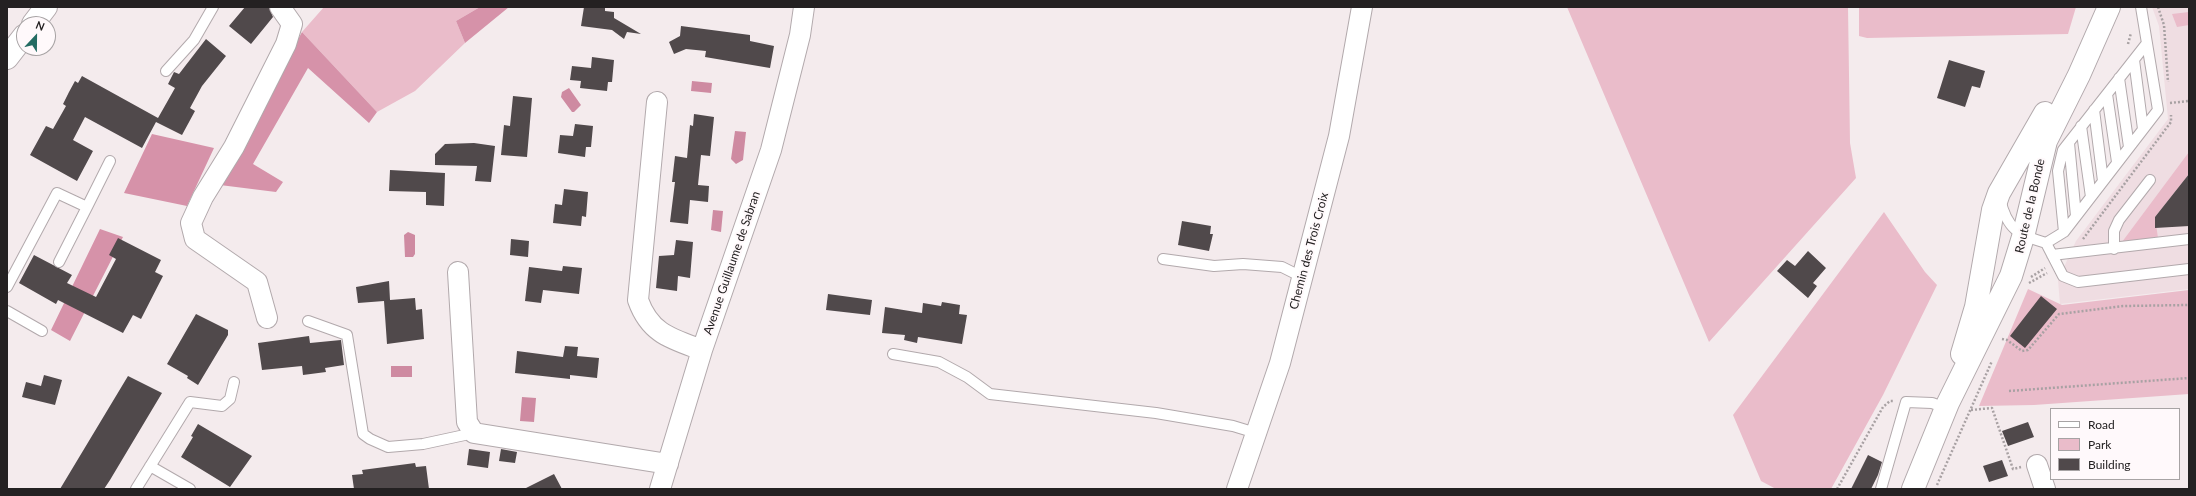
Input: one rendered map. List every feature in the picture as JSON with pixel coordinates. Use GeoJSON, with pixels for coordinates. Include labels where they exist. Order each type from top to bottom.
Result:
{"type":"FeatureCollection","features":[{"type":"Feature","properties":{"kind":"main road"},"geometry":{"type":"LineString","coordinates":[[39,16],[46,7]]}},
{"type":"Feature","properties":{"kind":"main road","name":"Route de la Bonde"},"geometry":{"type":"LineString","coordinates":[[1947,405],[1976,307],[1989,228],[1999,193],[2066,72],[2095,7]]}},
{"type":"Feature","properties":{"kind":"main road","name":"Route de la Bonde"},"geometry":{"type":"LineString","coordinates":[[1913,489],[1947,405],[2011,276],[2023,237],[2046,141],[2079,75],[2109,7]]}},
{"type":"Feature","properties":{"kind":"main road"},"geometry":{"type":"LineString","coordinates":[[7,58],[16,46]]}},
{"type":"Feature","properties":{"kind":"street"},"geometry":{"type":"LineString","coordinates":[[267,318],[258,282],[195,239],[191,223],[203,197],[234,147],[286,44],[292,24],[280,7]]}},
{"type":"Feature","properties":{"kind":"street","name":"Avenue Guillaume de Sabran"},"geometry":{"type":"LineString","coordinates":[[660,489],[702,350],[771,150],[800,35],[804,7]]}},
{"type":"Feature","properties":{"kind":"street","name":"Chemin des Trois Croix"},"geometry":{"type":"LineString","coordinates":[[1237,489],[1280,363],[1339,136],[1362,7]]}},
{"type":"Feature","properties":{"kind":"street"},"geometry":{"type":"LineString","coordinates":[[657,102],[638,300],[644,315],[656,330],[668,337],[702,350]]}},
{"type":"Feature","properties":{"kind":"street"},"geometry":{"type":"LineString","coordinates":[[458,272],[467,422],[474,433],[668,464]]}},
{"type":"Feature","properties":{"kind":"street"},"geometry":{"type":"LineString","coordinates":[[2037,465],[2045,489]]}},
{"type":"Feature","properties":{"kind":"lane"},"geometry":{"type":"LineString","coordinates":[[166,71],[194,40],[213,7]]}},
{"type":"Feature","properties":{"kind":"lane"},"geometry":{"type":"LineString","coordinates":[[1999,193],[2003,210],[2009,222],[2023,237],[2046,243],[2064,232],[2158,110],[2141,7]]}},
{"type":"Feature","properties":{"kind":"lane"},"geometry":{"type":"LineString","coordinates":[[2064,232],[2058,171],[2063,150],[2147,43]]}},
{"type":"Feature","properties":{"kind":"lane"},"geometry":{"type":"LineString","coordinates":[[2134,60],[2143,129]]}},
{"type":"Feature","properties":{"kind":"lane"},"geometry":{"type":"LineString","coordinates":[[2119,78],[2129,147]]}},
{"type":"Feature","properties":{"kind":"lane"},"geometry":{"type":"LineString","coordinates":[[2107,94],[2117,162]]}},
{"type":"Feature","properties":{"kind":"lane"},"geometry":{"type":"LineString","coordinates":[[2094,110],[2103,180]]}},
{"type":"Feature","properties":{"kind":"lane"},"geometry":{"type":"LineString","coordinates":[[2081,126],[2090,197]]}},
{"type":"Feature","properties":{"kind":"lane"},"geometry":{"type":"LineString","coordinates":[[2069,143],[2076,216]]}},
{"type":"Feature","properties":{"kind":"lane"},"geometry":{"type":"LineString","coordinates":[[59,262],[110,161]]}},
{"type":"Feature","properties":{"kind":"lane"},"geometry":{"type":"LineString","coordinates":[[2114,249],[2114,230],[2119,220],[2150,180]]}},
{"type":"Feature","properties":{"kind":"lane"},"geometry":{"type":"LineString","coordinates":[[7,287],[57,193],[87,207]]}},
{"type":"Feature","properties":{"kind":"lane"},"geometry":{"type":"LineString","coordinates":[[2052,255],[2114,249],[2189,239]]}},
{"type":"Feature","properties":{"kind":"lane"},"geometry":{"type":"LineString","coordinates":[[2046,243],[2063,276],[2078,282],[2189,270]]}},
{"type":"Feature","properties":{"kind":"lane"},"geometry":{"type":"LineString","coordinates":[[1163,259],[1214,266],[1243,264],[1282,267],[1302,278]]}},
{"type":"Feature","properties":{"kind":"lane"},"geometry":{"type":"LineString","coordinates":[[7,311],[42,331]]}},
{"type":"Feature","properties":{"kind":"lane"},"geometry":{"type":"LineString","coordinates":[[308,321],[347,335],[363,434],[370,440],[388,447],[424,444],[474,433]]}},
{"type":"Feature","properties":{"kind":"lane"},"geometry":{"type":"LineString","coordinates":[[893,354],[939,362],[967,377],[990,394],[1156,413],[1233,426],[1256,433]]}},
{"type":"Feature","properties":{"kind":"lane"},"geometry":{"type":"LineString","coordinates":[[136,489],[190,402],[222,406],[230,399],[234,382]]}},
{"type":"Feature","properties":{"kind":"lane"},"geometry":{"type":"LineString","coordinates":[[1881,489],[1906,402],[1947,405]]}},
{"type":"Feature","properties":{"kind":"lane"},"geometry":{"type":"LineString","coordinates":[[150,466],[190,489]]}},
{"type":"Feature","properties":{"kind":"path"},"geometry":{"type":"LineString","coordinates":[[2170,102],[2189,101]]}},
{"type":"Feature","properties":{"kind":"path"},"geometry":{"type":"LineString","coordinates":[[2002,339],[2007,340],[2022,351],[2028,350],[2059,314],[2123,306],[2189,305]]}},
{"type":"Feature","properties":{"kind":"path"},"geometry":{"type":"LineString","coordinates":[[2009,391],[2189,378]]}},
{"type":"Feature","properties":{"kind":"path"},"geometry":{"type":"LineString","coordinates":[[1837,489],[1883,407],[1890,401],[1906,402]]}},
{"type":"Feature","properties":{"kind":"path"},"geometry":{"type":"LineString","coordinates":[[1970,410],[1992,408],[2013,468],[2037,465]]}},
{"type":"Feature","properties":{"kind":"shaded area"},"geometry":{"type":"Polygon","coordinates":[[[480,7],[509,7],[465,43],[456,21],[480,7]]]}},
{"type":"Feature","properties":{"kind":"shaded area"},"geometry":{"type":"Polygon","coordinates":[[[2152,7],[2189,7],[2189,289],[2060,304],[2058,280],[2076,241],[2168,119],[2159,26],[2152,7]]]}},
{"type":"Feature","properties":{"kind":"shaded area"},"geometry":{"type":"Polygon","coordinates":[[[302,32],[377,112],[369,123],[308,68],[253,164],[283,182],[276,192],[220,185],[302,32]]]}},
{"type":"Feature","properties":{"kind":"shaded area"},"geometry":{"type":"Polygon","coordinates":[[[692,81],[712,83],[711,93],[691,91],[692,81]]]}},
{"type":"Feature","properties":{"kind":"shaded area"},"geometry":{"type":"Polygon","coordinates":[[[569,88],[581,105],[574,112],[572,112],[561,97],[562,92],[569,88]]]}},
{"type":"Feature","properties":{"kind":"shaded area"},"geometry":{"type":"Polygon","coordinates":[[[735,131],[746,132],[743,160],[736,164],[731,159],[735,131]]]}},
{"type":"Feature","properties":{"kind":"shaded area"},"geometry":{"type":"Polygon","coordinates":[[[152,134],[214,148],[187,206],[124,193],[152,134]]]}},
{"type":"Feature","properties":{"kind":"shaded area"},"geometry":{"type":"Polygon","coordinates":[[[713,210],[723,211],[721,232],[711,230],[713,210]]]}},
{"type":"Feature","properties":{"kind":"shaded area"},"geometry":{"type":"Polygon","coordinates":[[[100,229],[123,237],[70,341],[51,330],[100,229]]]}},
{"type":"Feature","properties":{"kind":"shaded area"},"geometry":{"type":"Polygon","coordinates":[[[408,232],[415,235],[415,254],[413,257],[405,257],[404,235],[408,232]]]}},
{"type":"Feature","properties":{"kind":"shaded area"},"geometry":{"type":"Polygon","coordinates":[[[391,366],[412,366],[412,377],[391,377],[391,366]]]}},
{"type":"Feature","properties":{"kind":"shaded area"},"geometry":{"type":"Polygon","coordinates":[[[522,397],[536,398],[534,422],[520,421],[522,397]]]}},
{"type":"Feature","properties":{"kind":"green space"},"geometry":{"type":"Polygon","coordinates":[[[324,7],[480,7],[456,21],[465,43],[415,91],[377,112],[302,32],[324,7]]]}},
{"type":"Feature","properties":{"kind":"green space"},"geometry":{"type":"Polygon","coordinates":[[[1567,7],[1848,7],[1850,143],[1856,178],[1709,342],[1567,7]]]}},
{"type":"Feature","properties":{"kind":"green space"},"geometry":{"type":"Polygon","coordinates":[[[1859,7],[2076,7],[2068,34],[1867,38],[1859,36],[1859,7]]]}},
{"type":"Feature","properties":{"kind":"green space"},"geometry":{"type":"Polygon","coordinates":[[[2189,12],[2189,25],[2177,27],[2172,14],[2189,12]]]}},
{"type":"Feature","properties":{"kind":"green space"},"geometry":{"type":"Polygon","coordinates":[[[2189,152],[2189,174],[2155,217],[2158,238],[2122,242],[2189,152]]]}},
{"type":"Feature","properties":{"kind":"green space"},"geometry":{"type":"Polygon","coordinates":[[[1884,212],[1925,272],[1937,285],[1883,395],[1831,489],[1776,489],[1761,481],[1733,415],[1884,212]]]}},
{"type":"Feature","properties":{"kind":"green space"},"geometry":{"type":"Polygon","coordinates":[[[2028,289],[2062,305],[2189,290],[2189,394],[2034,405],[1979,406],[2028,289]]]}},
{"type":"Feature","properties":{"kind":"building"},"geometry":{"type":"Polygon","coordinates":[[[245,7],[269,7],[273,17],[251,44],[229,26],[245,7]]]}},
{"type":"Feature","properties":{"kind":"building"},"geometry":{"type":"Polygon","coordinates":[[[584,7],[605,7],[605,11],[614,12],[614,18],[641,34],[627,32],[624,39],[612,30],[581,26],[584,7]]]}},
{"type":"Feature","properties":{"kind":"building"},"geometry":{"type":"Polygon","coordinates":[[[681,26],[750,35],[750,41],[774,46],[770,68],[705,57],[706,51],[686,49],[674,54],[669,42],[680,36],[681,26]]]}},
{"type":"Feature","properties":{"kind":"building"},"geometry":{"type":"Polygon","coordinates":[[[206,39],[226,56],[202,86],[190,108],[195,111],[182,135],[156,122],[142,148],[85,117],[73,140],[93,151],[77,181],[30,155],[46,126],[53,129],[66,106],[63,104],[75,81],[78,83],[82,76],[158,118],[175,88],[168,84],[174,72],[179,74],[206,39]]]}},
{"type":"Feature","properties":{"kind":"building"},"geometry":{"type":"Polygon","coordinates":[[[592,57],[614,60],[612,82],[608,82],[607,91],[580,88],[581,81],[570,80],[572,66],[591,68],[592,57]]]}},
{"type":"Feature","properties":{"kind":"building"},"geometry":{"type":"Polygon","coordinates":[[[1949,60],[1985,71],[1980,88],[1972,86],[1965,107],[1937,98],[1949,60]]]}},
{"type":"Feature","properties":{"kind":"building"},"geometry":{"type":"Polygon","coordinates":[[[513,96],[532,98],[527,157],[501,155],[504,125],[510,126],[513,96]]]}},
{"type":"Feature","properties":{"kind":"building"},"geometry":{"type":"Polygon","coordinates":[[[694,114],[714,117],[710,156],[701,155],[698,185],[709,186],[708,202],[690,200],[688,224],[670,222],[675,182],[672,182],[675,156],[687,158],[690,125],[693,126],[694,114]]]}},
{"type":"Feature","properties":{"kind":"building"},"geometry":{"type":"Polygon","coordinates":[[[575,124],[593,126],[591,147],[586,147],[585,157],[558,153],[560,135],[573,136],[575,124]]]}},
{"type":"Feature","properties":{"kind":"building"},"geometry":{"type":"Polygon","coordinates":[[[474,143],[495,146],[491,182],[475,181],[477,166],[435,165],[435,154],[445,144],[474,143]]]}},
{"type":"Feature","properties":{"kind":"building"},"geometry":{"type":"Polygon","coordinates":[[[390,170],[445,173],[444,206],[426,205],[426,192],[389,191],[390,170]]]}},
{"type":"Feature","properties":{"kind":"building"},"geometry":{"type":"Polygon","coordinates":[[[2189,174],[2189,226],[2155,228],[2155,217],[2189,174]]]}},
{"type":"Feature","properties":{"kind":"building"},"geometry":{"type":"Polygon","coordinates":[[[564,189],[588,192],[586,217],[582,216],[581,226],[553,223],[555,204],[562,205],[564,189]]]}},
{"type":"Feature","properties":{"kind":"building"},"geometry":{"type":"Polygon","coordinates":[[[1182,221],[1211,226],[1210,234],[1213,234],[1209,251],[1178,245],[1182,221]]]}},
{"type":"Feature","properties":{"kind":"building"},"geometry":{"type":"Polygon","coordinates":[[[118,238],[161,260],[155,272],[163,276],[141,319],[133,315],[123,333],[58,300],[56,304],[19,283],[34,255],[72,275],[67,283],[96,297],[116,259],[109,255],[118,238]]]}},
{"type":"Feature","properties":{"kind":"building"},"geometry":{"type":"Polygon","coordinates":[[[511,239],[529,241],[528,257],[510,255],[511,239]]]}},
{"type":"Feature","properties":{"kind":"building"},"geometry":{"type":"Polygon","coordinates":[[[676,240],[693,242],[690,278],[678,276],[677,291],[656,288],[659,256],[674,255],[676,240]]]}},
{"type":"Feature","properties":{"kind":"building"},"geometry":{"type":"Polygon","coordinates":[[[1808,251],[1826,268],[1813,283],[1817,286],[1808,298],[1777,271],[1787,260],[1795,266],[1808,251]]]}},
{"type":"Feature","properties":{"kind":"building"},"geometry":{"type":"Polygon","coordinates":[[[563,266],[582,268],[579,294],[543,290],[541,303],[525,301],[529,267],[562,271],[563,266]]]}},
{"type":"Feature","properties":{"kind":"building"},"geometry":{"type":"Polygon","coordinates":[[[389,281],[390,300],[415,298],[416,310],[422,309],[424,339],[387,344],[384,301],[358,303],[356,287],[389,281]]]}},
{"type":"Feature","properties":{"kind":"building"},"geometry":{"type":"Polygon","coordinates":[[[828,294],[872,300],[870,315],[826,310],[828,294]]]}},
{"type":"Feature","properties":{"kind":"building"},"geometry":{"type":"Polygon","coordinates":[[[2041,296],[2057,309],[2025,348],[2010,336],[2041,296]]]}},
{"type":"Feature","properties":{"kind":"building"},"geometry":{"type":"Polygon","coordinates":[[[942,302],[960,305],[959,314],[967,315],[962,344],[918,337],[917,343],[904,340],[905,335],[882,333],[885,307],[922,313],[923,303],[941,306],[942,302]]]}},
{"type":"Feature","properties":{"kind":"building"},"geometry":{"type":"Polygon","coordinates":[[[196,314],[228,330],[228,335],[198,385],[187,378],[188,376],[167,364],[196,314]]]}},
{"type":"Feature","properties":{"kind":"building"},"geometry":{"type":"Polygon","coordinates":[[[309,336],[310,343],[341,340],[344,365],[325,368],[326,372],[303,375],[302,366],[262,370],[258,343],[309,336]]]}},
{"type":"Feature","properties":{"kind":"building"},"geometry":{"type":"Polygon","coordinates":[[[565,346],[578,347],[577,356],[599,358],[597,378],[570,375],[570,379],[515,373],[517,351],[563,357],[565,346]]]}},
{"type":"Feature","properties":{"kind":"building"},"geometry":{"type":"Polygon","coordinates":[[[44,375],[62,380],[55,405],[22,397],[26,382],[41,386],[44,375]]]}},
{"type":"Feature","properties":{"kind":"building"},"geometry":{"type":"Polygon","coordinates":[[[128,376],[162,393],[110,480],[104,489],[60,489],[128,376]]]}},
{"type":"Feature","properties":{"kind":"building"},"geometry":{"type":"Polygon","coordinates":[[[2028,422],[2034,437],[2008,446],[2002,431],[2028,422]]]}},
{"type":"Feature","properties":{"kind":"building"},"geometry":{"type":"Polygon","coordinates":[[[198,424],[252,456],[230,487],[181,457],[193,437],[191,436],[198,424]]]}},
{"type":"Feature","properties":{"kind":"building"},"geometry":{"type":"Polygon","coordinates":[[[469,449],[490,452],[488,468],[467,465],[469,449]]]}},
{"type":"Feature","properties":{"kind":"building"},"geometry":{"type":"Polygon","coordinates":[[[501,449],[517,452],[515,463],[499,461],[501,449]]]}},
{"type":"Feature","properties":{"kind":"building"},"geometry":{"type":"Polygon","coordinates":[[[1868,455],[1882,462],[1878,475],[1871,489],[1851,489],[1868,455]]]}},
{"type":"Feature","properties":{"kind":"building"},"geometry":{"type":"Polygon","coordinates":[[[2002,460],[2008,476],[1989,482],[1983,466],[2002,460]]]}},
{"type":"Feature","properties":{"kind":"building"},"geometry":{"type":"Polygon","coordinates":[[[415,463],[416,467],[426,466],[429,489],[354,489],[352,475],[363,474],[362,470],[415,463]]]}},
{"type":"Feature","properties":{"kind":"building"},"geometry":{"type":"Polygon","coordinates":[[[554,474],[562,489],[524,489],[554,474]]]}}]}
